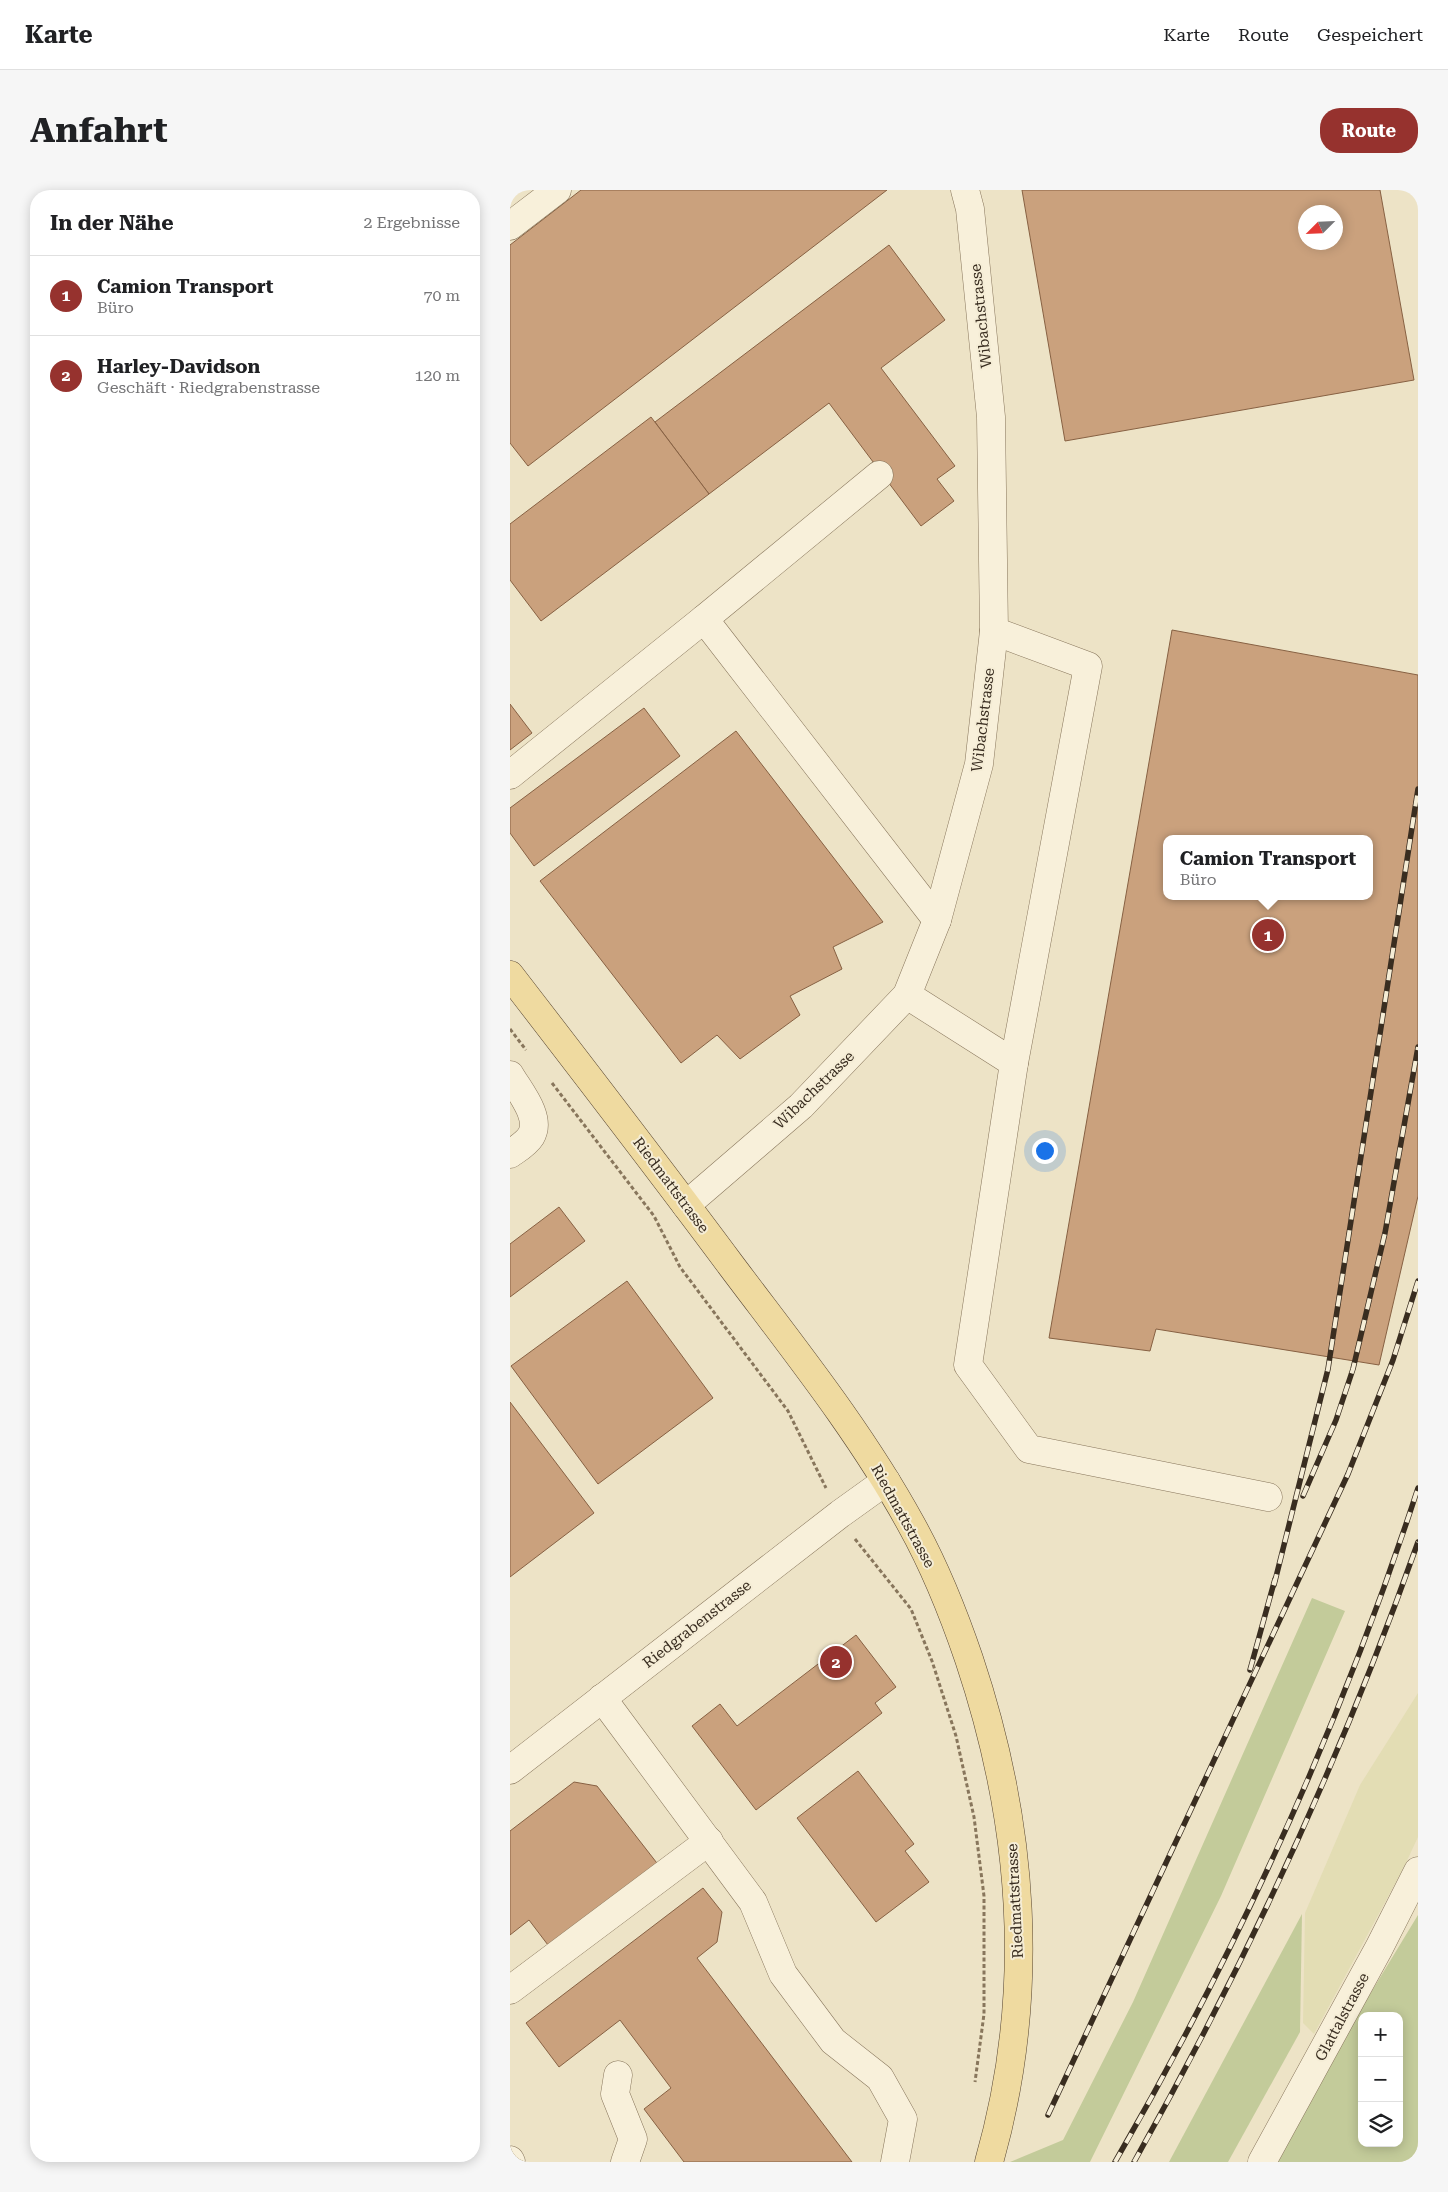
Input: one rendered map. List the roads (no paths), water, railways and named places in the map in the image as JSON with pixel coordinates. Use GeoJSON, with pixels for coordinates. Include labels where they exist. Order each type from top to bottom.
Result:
{"type":"FeatureCollection","features":[{"type":"Feature","properties":{"kind":"main road","name":"Riedmattstrasse"},"geometry":{"type":"LineString","coordinates":[[510,976],[801,1358],[886,1481],[911,1523],[949,1603],[983,1701],[1009,1813],[1017,1874],[1017,1999],[1004,2098],[989,2162]]}},
{"type":"Feature","properties":{"kind":"street"},"geometry":{"type":"LineString","coordinates":[[510,226],[557,190]]}},
{"type":"Feature","properties":{"kind":"street","name":"Wibachstrasse"},"geometry":{"type":"LineString","coordinates":[[686,1205],[801,1106],[907,995],[937,920],[979,764],[994,631],[991,417],[970,209],[965,190]]}},
{"type":"Feature","properties":{"kind":"street"},"geometry":{"type":"LineString","coordinates":[[510,775],[704,619],[878,475]]}},
{"type":"Feature","properties":{"kind":"street"},"geometry":{"type":"LineString","coordinates":[[704,619],[937,920]]}},
{"type":"Feature","properties":{"kind":"street"},"geometry":{"type":"LineString","coordinates":[[994,631],[1088,666],[1014,1063],[968,1365],[1029,1449],[1268,1497]]}},
{"type":"Feature","properties":{"kind":"street"},"geometry":{"type":"LineString","coordinates":[[907,995],[1014,1063]]}},
{"type":"Feature","properties":{"kind":"street"},"geometry":{"type":"LineString","coordinates":[[510,1075],[531,1112],[533,1123],[530,1136],[510,1154]]}},
{"type":"Feature","properties":{"kind":"street","name":"Riedgrabenstrasse"},"geometry":{"type":"LineString","coordinates":[[510,1770],[840,1514],[886,1481]]}},
{"type":"Feature","properties":{"kind":"street"},"geometry":{"type":"LineString","coordinates":[[602,1698],[754,1902],[783,1974],[833,2041],[880,2078],[904,2119],[895,2162]]}},
{"type":"Feature","properties":{"kind":"street"},"geometry":{"type":"LineString","coordinates":[[510,1990],[709,1842]]}},
{"type":"Feature","properties":{"kind":"street","name":"Glattalstrasse"},"geometry":{"type":"LineString","coordinates":[[1262,2162],[1379,1948],[1418,1871]]}},
{"type":"Feature","properties":{"kind":"street"},"geometry":{"type":"LineString","coordinates":[[618,2074],[615,2094],[633,2139],[626,2162]]}},
{"type":"Feature","properties":{"kind":"railway"},"geometry":{"type":"LineString","coordinates":[[1274,1585],[1328,1369],[1418,789]]}},
{"type":"Feature","properties":{"kind":"railway"},"geometry":{"type":"LineString","coordinates":[[1303,1496],[1336,1420],[1353,1369],[1385,1233],[1418,1047]]}},
{"type":"Feature","properties":{"kind":"railway"},"geometry":{"type":"LineString","coordinates":[[1048,2115],[1348,1474],[1393,1360],[1418,1281]]}},
{"type":"Feature","properties":{"kind":"railway"},"geometry":{"type":"LineString","coordinates":[[1115,2162],[1204,2000],[1284,1833],[1356,1662],[1418,1488]]}},
{"type":"Feature","properties":{"kind":"railway"},"geometry":{"type":"LineString","coordinates":[[1134,2162],[1215,2011],[1289,1858],[1357,1702],[1418,1542]]}},
{"type":"Feature","properties":{"kind":"railway"},"geometry":{"type":"LineString","coordinates":[[1250,1670],[1275,1579]]}},
{"type":"Feature","properties":{"kind":"place","name":"Camion Transport"},"geometry":{"type":"Point","coordinates":[1268,935]}},
{"type":"Feature","properties":{"kind":"place","name":"Harley-Davidson"},"geometry":{"type":"Point","coordinates":[836,1662]}}]}
